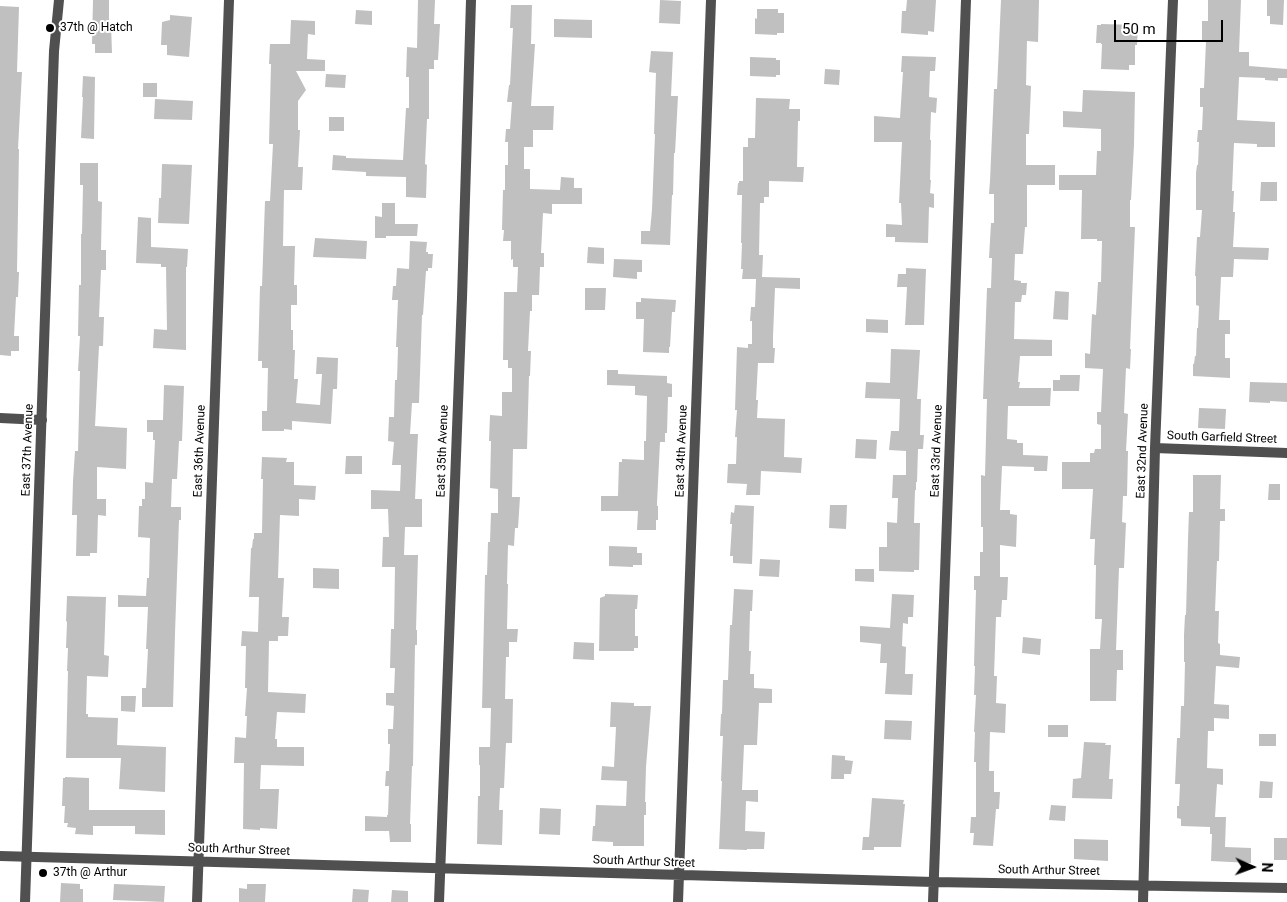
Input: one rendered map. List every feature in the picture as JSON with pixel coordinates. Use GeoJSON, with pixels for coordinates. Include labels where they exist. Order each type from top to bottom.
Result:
{"type":"FeatureCollection","features":[{"type":"Feature","properties":{"kind":"street","name":"East 37th Avenue"},"geometry":{"type":"LineString","coordinates":[[25,902],[54,51],[60,0]]}},
{"type":"Feature","properties":{"kind":"street","name":"East 36th Avenue"},"geometry":{"type":"LineString","coordinates":[[197,902],[229,0]]}},
{"type":"Feature","properties":{"kind":"street","name":"East 35th Avenue"},"geometry":{"type":"LineString","coordinates":[[438,902],[462,298],[471,0]]}},
{"type":"Feature","properties":{"kind":"street","name":"East 34th Avenue"},"geometry":{"type":"LineString","coordinates":[[678,902],[711,0]]}},
{"type":"Feature","properties":{"kind":"street","name":"East 33rd Avenue"},"geometry":{"type":"LineString","coordinates":[[933,902],[966,0]]}},
{"type":"Feature","properties":{"kind":"street","name":"East 32nd Avenue"},"geometry":{"type":"LineString","coordinates":[[1143,902],[1155,448],[1172,0]]}},
{"type":"Feature","properties":{"kind":"street"},"geometry":{"type":"LineString","coordinates":[[0,418],[42,420]]}},
{"type":"Feature","properties":{"kind":"street","name":"South Garfield Street"},"geometry":{"type":"LineString","coordinates":[[1155,448],[1287,453]]}},
{"type":"Feature","properties":{"kind":"street","name":"South Arthur Street"},"geometry":{"type":"LineString","coordinates":[[0,856],[934,882],[1287,888]]}},
{"type":"Feature","properties":{"kind":"building"},"geometry":{"type":"Polygon","coordinates":[[[93,0],[109,0],[112,53],[95,53],[95,44],[92,44],[93,0]]]}},
{"type":"Feature","properties":{"kind":"building"},"geometry":{"type":"Polygon","coordinates":[[[418,0],[435,0],[434,24],[440,24],[438,60],[434,60],[434,69],[429,69],[429,119],[427,119],[425,164],[427,165],[426,198],[406,197],[406,177],[366,176],[366,172],[332,170],[333,155],[346,156],[346,158],[403,160],[406,108],[409,108],[409,77],[406,77],[407,47],[417,48],[418,0]]]}},
{"type":"Feature","properties":{"kind":"building"},"geometry":{"type":"Polygon","coordinates":[[[660,0],[681,1],[680,24],[659,23],[660,0]]]}},
{"type":"Feature","properties":{"kind":"building"},"geometry":{"type":"Polygon","coordinates":[[[907,0],[936,0],[934,32],[928,31],[928,35],[901,33],[902,11],[906,11],[907,0]]]}},
{"type":"Feature","properties":{"kind":"building"},"geometry":{"type":"Polygon","coordinates":[[[1001,0],[1039,0],[1038,42],[1027,41],[1026,85],[1031,86],[1029,134],[1026,134],[1026,165],[1055,165],[1055,185],[1027,185],[1027,227],[1025,227],[1023,254],[1015,254],[1014,280],[1027,283],[1026,295],[1022,295],[1021,302],[1015,302],[1014,339],[1052,340],[1052,356],[1020,356],[1019,388],[1051,388],[1050,406],[1008,406],[1007,439],[1023,443],[1023,455],[1048,456],[1047,471],[1034,471],[1034,467],[1002,466],[1000,510],[1010,510],[1010,514],[1017,515],[1016,547],[1000,545],[1000,577],[1008,577],[1007,600],[1002,600],[1001,617],[996,617],[994,676],[997,676],[996,703],[1006,704],[1005,733],[990,732],[989,771],[994,771],[994,792],[1000,792],[999,809],[996,809],[993,846],[973,845],[974,833],[970,833],[971,817],[976,817],[974,732],[976,695],[974,695],[974,666],[976,590],[974,590],[974,576],[980,576],[980,552],[983,552],[981,475],[985,476],[987,399],[983,399],[987,288],[991,288],[992,258],[989,258],[991,223],[994,223],[994,194],[989,194],[994,89],[997,89],[1001,0]]]}},
{"type":"Feature","properties":{"kind":"building"},"geometry":{"type":"Polygon","coordinates":[[[1208,0],[1241,0],[1239,52],[1249,52],[1249,66],[1287,69],[1287,78],[1278,78],[1278,81],[1265,80],[1265,78],[1239,77],[1237,120],[1275,122],[1275,147],[1257,147],[1257,144],[1234,143],[1232,191],[1234,191],[1233,212],[1235,212],[1233,247],[1269,248],[1268,260],[1234,259],[1233,277],[1221,277],[1219,320],[1230,320],[1230,334],[1225,334],[1225,358],[1230,358],[1230,378],[1193,376],[1199,306],[1196,305],[1195,276],[1197,237],[1200,237],[1202,210],[1196,210],[1196,173],[1199,142],[1197,142],[1198,130],[1202,130],[1203,107],[1200,107],[1200,88],[1204,88],[1206,41],[1202,41],[1202,21],[1208,21],[1208,0]]]}},
{"type":"Feature","properties":{"kind":"building"},"geometry":{"type":"Polygon","coordinates":[[[1267,0],[1284,0],[1283,25],[1270,24],[1270,16],[1267,16],[1267,0]]]}},
{"type":"Feature","properties":{"kind":"building"},"geometry":{"type":"Polygon","coordinates":[[[511,5],[532,5],[531,44],[535,44],[531,106],[554,106],[553,130],[533,130],[533,147],[524,147],[524,169],[530,169],[530,189],[560,190],[561,177],[574,178],[574,188],[582,188],[582,204],[552,204],[552,214],[543,213],[541,253],[544,253],[544,267],[540,267],[539,295],[532,295],[532,311],[530,311],[528,351],[531,351],[527,449],[513,449],[512,497],[520,497],[518,528],[515,528],[514,546],[508,545],[507,629],[518,629],[517,642],[509,642],[509,657],[506,657],[505,699],[513,699],[512,743],[506,743],[504,788],[500,788],[499,810],[503,810],[502,845],[477,844],[478,796],[480,796],[479,747],[490,747],[491,708],[482,708],[485,575],[487,575],[491,513],[498,513],[498,489],[490,488],[490,415],[502,416],[502,392],[512,392],[512,368],[508,368],[508,360],[503,360],[504,292],[517,292],[518,267],[513,267],[511,241],[503,241],[504,230],[502,230],[505,165],[508,165],[508,142],[505,142],[506,129],[510,129],[512,102],[507,102],[510,85],[513,28],[510,28],[511,5]]]}},
{"type":"Feature","properties":{"kind":"building"},"geometry":{"type":"Polygon","coordinates":[[[0,6],[19,7],[17,72],[22,72],[18,149],[17,272],[19,272],[14,336],[19,336],[19,351],[11,351],[11,356],[0,355],[0,6]]]}},
{"type":"Feature","properties":{"kind":"building"},"geometry":{"type":"Polygon","coordinates":[[[757,9],[778,9],[778,13],[784,13],[784,33],[777,33],[777,35],[755,34],[757,9]]]}},
{"type":"Feature","properties":{"kind":"building"},"geometry":{"type":"Polygon","coordinates":[[[356,10],[372,11],[372,25],[355,24],[356,10]]]}},
{"type":"Feature","properties":{"kind":"building"},"geometry":{"type":"Polygon","coordinates":[[[170,15],[192,17],[189,57],[167,55],[167,45],[161,45],[162,22],[170,20],[170,15]]]}},
{"type":"Feature","properties":{"kind":"building"},"geometry":{"type":"Polygon","coordinates":[[[554,19],[592,20],[592,38],[554,37],[554,19]]]}},
{"type":"Feature","properties":{"kind":"building"},"geometry":{"type":"Polygon","coordinates":[[[291,20],[315,21],[315,35],[308,34],[307,59],[325,60],[325,71],[296,71],[306,90],[298,101],[298,130],[300,130],[298,167],[303,167],[302,190],[284,190],[283,246],[295,246],[294,285],[297,285],[297,305],[291,305],[291,330],[293,330],[293,350],[295,350],[294,379],[298,379],[296,403],[320,405],[322,374],[316,374],[317,357],[338,358],[337,389],[333,389],[331,424],[292,421],[292,430],[262,431],[262,411],[267,411],[268,368],[262,368],[262,361],[258,361],[265,201],[270,201],[273,144],[269,144],[270,44],[290,44],[291,20]]]}},
{"type":"Feature","properties":{"kind":"building"},"geometry":{"type":"Polygon","coordinates":[[[1097,25],[1138,25],[1135,65],[1129,65],[1129,70],[1101,69],[1102,44],[1096,43],[1097,25]]]}},
{"type":"Feature","properties":{"kind":"building"},"geometry":{"type":"Polygon","coordinates":[[[651,51],[673,52],[671,96],[678,96],[670,245],[641,244],[641,231],[650,231],[652,210],[656,73],[649,72],[651,51]]]}},
{"type":"Feature","properties":{"kind":"building"},"geometry":{"type":"Polygon","coordinates":[[[902,56],[936,57],[935,71],[930,71],[929,97],[937,98],[936,113],[931,112],[930,193],[934,194],[934,208],[929,207],[928,243],[895,242],[895,237],[886,237],[886,224],[902,225],[901,203],[899,203],[902,142],[874,142],[874,116],[900,118],[903,72],[901,72],[902,56]]]}},
{"type":"Feature","properties":{"kind":"building"},"geometry":{"type":"Polygon","coordinates":[[[750,57],[776,58],[776,60],[780,60],[780,75],[776,75],[776,77],[750,76],[750,57]]]}},
{"type":"Feature","properties":{"kind":"building"},"geometry":{"type":"Polygon","coordinates":[[[825,69],[840,70],[839,85],[824,84],[825,69]]]}},
{"type":"Feature","properties":{"kind":"building"},"geometry":{"type":"Polygon","coordinates":[[[326,74],[346,75],[345,88],[325,87],[326,74]]]}},
{"type":"Feature","properties":{"kind":"building"},"geometry":{"type":"Polygon","coordinates":[[[83,76],[95,77],[94,139],[81,138],[83,76]]]}},
{"type":"Feature","properties":{"kind":"building"},"geometry":{"type":"Polygon","coordinates":[[[143,83],[157,83],[157,97],[143,97],[143,83]]]}},
{"type":"Feature","properties":{"kind":"building"},"geometry":{"type":"Polygon","coordinates":[[[1083,90],[1135,92],[1130,200],[1130,227],[1135,227],[1131,349],[1130,369],[1126,368],[1124,413],[1128,414],[1126,451],[1128,451],[1127,496],[1123,496],[1122,522],[1126,523],[1124,568],[1119,568],[1116,650],[1123,650],[1123,670],[1117,670],[1116,701],[1090,701],[1090,649],[1100,649],[1102,619],[1095,619],[1095,539],[1090,539],[1093,489],[1062,489],[1062,462],[1090,462],[1090,453],[1094,453],[1095,449],[1101,449],[1101,425],[1097,424],[1097,412],[1101,412],[1103,369],[1085,368],[1085,353],[1090,354],[1092,314],[1096,315],[1098,282],[1101,282],[1102,241],[1097,241],[1097,239],[1081,239],[1082,190],[1059,190],[1059,175],[1096,175],[1097,151],[1101,151],[1101,129],[1063,127],[1063,111],[1082,112],[1083,90]]]}},
{"type":"Feature","properties":{"kind":"building"},"geometry":{"type":"Polygon","coordinates":[[[756,98],[790,99],[789,109],[800,109],[797,167],[804,167],[803,182],[769,181],[769,197],[764,197],[764,203],[760,203],[759,255],[763,255],[762,277],[800,278],[800,289],[775,288],[774,363],[758,363],[756,400],[758,400],[757,418],[785,419],[784,457],[802,458],[801,473],[761,471],[760,495],[746,495],[747,484],[727,483],[728,464],[736,464],[737,347],[748,348],[748,344],[752,344],[751,307],[755,307],[756,279],[742,279],[742,195],[737,195],[738,183],[743,181],[743,147],[748,147],[748,138],[755,138],[756,98]]]}},
{"type":"Feature","properties":{"kind":"building"},"geometry":{"type":"Polygon","coordinates":[[[155,99],[193,101],[192,120],[154,119],[155,99]]]}},
{"type":"Feature","properties":{"kind":"building"},"geometry":{"type":"Polygon","coordinates":[[[329,117],[344,117],[344,131],[329,131],[329,117]]]}},
{"type":"Feature","properties":{"kind":"building"},"geometry":{"type":"Polygon","coordinates":[[[80,163],[98,163],[98,201],[102,202],[101,250],[106,250],[106,270],[101,270],[99,317],[104,317],[103,346],[99,346],[95,426],[127,428],[126,469],[97,467],[97,499],[106,499],[106,516],[98,515],[97,553],[90,553],[90,556],[76,556],[77,515],[72,515],[75,451],[78,451],[80,371],[78,371],[80,336],[78,336],[83,185],[80,185],[80,163]]]}},
{"type":"Feature","properties":{"kind":"building"},"geometry":{"type":"Polygon","coordinates":[[[162,164],[192,165],[189,224],[158,223],[162,164]]]}},
{"type":"Feature","properties":{"kind":"building"},"geometry":{"type":"Polygon","coordinates":[[[1261,182],[1277,182],[1277,201],[1260,201],[1261,182]]]}},
{"type":"Feature","properties":{"kind":"building"},"geometry":{"type":"Polygon","coordinates":[[[382,203],[395,203],[395,224],[418,224],[417,236],[375,238],[375,216],[382,217],[382,203]]]}},
{"type":"Feature","properties":{"kind":"building"},"geometry":{"type":"Polygon","coordinates":[[[138,217],[151,218],[151,247],[188,249],[186,267],[186,350],[153,348],[154,329],[167,330],[166,267],[161,267],[161,264],[136,263],[138,217]]]}},
{"type":"Feature","properties":{"kind":"building"},"geometry":{"type":"Polygon","coordinates":[[[315,238],[367,241],[366,259],[313,257],[315,238]]]}},
{"type":"Feature","properties":{"kind":"building"},"geometry":{"type":"Polygon","coordinates":[[[410,241],[427,242],[426,252],[433,254],[432,268],[428,268],[428,271],[426,271],[422,315],[419,403],[412,403],[410,434],[418,434],[415,499],[422,499],[422,527],[405,527],[404,555],[418,555],[411,842],[390,842],[389,831],[365,831],[365,816],[387,817],[388,815],[389,786],[385,786],[386,771],[389,771],[390,744],[388,744],[388,729],[393,729],[394,706],[386,705],[386,693],[394,693],[395,668],[390,668],[391,629],[394,629],[395,567],[382,567],[383,537],[389,537],[388,509],[371,509],[371,490],[400,491],[401,465],[392,465],[394,442],[388,441],[389,417],[394,417],[398,347],[396,347],[398,300],[392,300],[393,286],[396,286],[397,268],[409,269],[410,241]]]}},
{"type":"Feature","properties":{"kind":"building"},"geometry":{"type":"Polygon","coordinates":[[[588,247],[604,248],[604,264],[587,263],[588,247]]]}},
{"type":"Feature","properties":{"kind":"building"},"geometry":{"type":"Polygon","coordinates":[[[614,259],[642,260],[642,272],[637,272],[637,279],[613,277],[614,259]]]}},
{"type":"Feature","properties":{"kind":"building"},"geometry":{"type":"Polygon","coordinates":[[[906,268],[926,269],[924,325],[905,325],[907,287],[897,287],[898,274],[906,274],[906,268]]]}},
{"type":"Feature","properties":{"kind":"building"},"geometry":{"type":"Polygon","coordinates":[[[585,288],[606,288],[605,310],[585,310],[585,288]]]}},
{"type":"Feature","properties":{"kind":"building"},"geometry":{"type":"Polygon","coordinates":[[[1055,291],[1069,292],[1068,320],[1053,319],[1055,291]]]}},
{"type":"Feature","properties":{"kind":"building"},"geometry":{"type":"Polygon","coordinates":[[[641,298],[676,300],[675,312],[672,312],[669,353],[643,352],[644,319],[636,319],[636,302],[641,302],[641,298]]]}},
{"type":"Feature","properties":{"kind":"building"},"geometry":{"type":"Polygon","coordinates":[[[866,319],[888,320],[888,333],[866,332],[866,319]]]}},
{"type":"Feature","properties":{"kind":"building"},"geometry":{"type":"Polygon","coordinates":[[[891,349],[920,350],[917,399],[921,399],[920,435],[924,435],[923,449],[918,449],[915,490],[914,523],[920,523],[919,570],[914,570],[914,572],[879,571],[879,547],[887,547],[887,522],[897,523],[898,498],[892,498],[893,475],[906,475],[906,451],[889,450],[891,431],[899,431],[900,399],[865,398],[866,382],[890,383],[891,349]]]}},
{"type":"Feature","properties":{"kind":"building"},"geometry":{"type":"Polygon","coordinates":[[[607,370],[618,370],[618,374],[667,376],[667,383],[672,384],[672,397],[668,397],[667,433],[665,433],[665,442],[660,442],[658,520],[656,520],[656,530],[637,530],[638,511],[601,511],[601,496],[618,496],[619,462],[622,462],[622,459],[644,460],[644,441],[646,441],[647,396],[635,395],[635,386],[607,385],[607,370]]]}},
{"type":"Feature","properties":{"kind":"building"},"geometry":{"type":"Polygon","coordinates":[[[1060,375],[1080,375],[1079,391],[1053,391],[1053,380],[1060,380],[1060,375]]]}},
{"type":"Feature","properties":{"kind":"building"},"geometry":{"type":"Polygon","coordinates":[[[1250,382],[1287,383],[1287,402],[1249,402],[1250,382]]]}},
{"type":"Feature","properties":{"kind":"building"},"geometry":{"type":"Polygon","coordinates":[[[164,385],[184,386],[182,441],[179,441],[177,479],[172,479],[171,507],[181,507],[173,707],[142,707],[142,688],[146,688],[148,607],[118,607],[118,595],[146,596],[147,578],[149,578],[150,538],[138,537],[139,506],[142,506],[142,499],[145,499],[145,482],[153,483],[155,440],[153,440],[153,432],[147,432],[147,420],[163,420],[164,385]]]}},
{"type":"Feature","properties":{"kind":"building"},"geometry":{"type":"Polygon","coordinates":[[[1199,408],[1226,409],[1225,429],[1198,428],[1199,408]]]}},
{"type":"Feature","properties":{"kind":"building"},"geometry":{"type":"Polygon","coordinates":[[[856,439],[877,440],[876,459],[855,458],[856,439]]]}},
{"type":"Feature","properties":{"kind":"building"},"geometry":{"type":"Polygon","coordinates":[[[346,456],[362,456],[362,474],[345,474],[346,456]]]}},
{"type":"Feature","properties":{"kind":"building"},"geometry":{"type":"Polygon","coordinates":[[[262,457],[287,458],[286,462],[294,462],[294,485],[316,486],[315,500],[299,499],[299,516],[280,515],[278,578],[284,578],[282,617],[289,617],[288,636],[278,636],[278,641],[269,641],[268,692],[306,694],[305,713],[277,712],[275,739],[277,739],[277,747],[304,747],[304,766],[261,765],[260,789],[279,789],[277,829],[260,828],[260,830],[243,829],[244,763],[234,763],[235,737],[246,738],[246,646],[241,646],[242,631],[258,632],[259,597],[249,597],[251,548],[254,533],[262,533],[262,457]]]}},
{"type":"Feature","properties":{"kind":"building"},"geometry":{"type":"Polygon","coordinates":[[[1193,475],[1221,475],[1220,509],[1225,509],[1225,521],[1220,521],[1219,561],[1217,561],[1215,611],[1219,611],[1218,643],[1220,644],[1220,655],[1240,657],[1239,668],[1216,666],[1214,704],[1229,705],[1229,719],[1214,718],[1214,731],[1208,731],[1207,768],[1223,769],[1223,785],[1217,784],[1215,817],[1226,817],[1225,847],[1251,848],[1251,863],[1211,861],[1212,834],[1210,834],[1210,827],[1181,826],[1181,819],[1177,818],[1180,784],[1175,784],[1177,738],[1180,738],[1181,706],[1184,706],[1184,635],[1189,512],[1193,512],[1193,475]]]}},
{"type":"Feature","properties":{"kind":"building"},"geometry":{"type":"Polygon","coordinates":[[[1269,484],[1280,484],[1280,500],[1268,500],[1269,484]]]}},
{"type":"Feature","properties":{"kind":"building"},"geometry":{"type":"Polygon","coordinates":[[[735,505],[754,506],[752,564],[733,563],[733,556],[730,556],[731,512],[734,513],[735,505]]]}},
{"type":"Feature","properties":{"kind":"building"},"geometry":{"type":"Polygon","coordinates":[[[830,505],[847,505],[846,529],[829,528],[830,505]]]}},
{"type":"Feature","properties":{"kind":"building"},"geometry":{"type":"Polygon","coordinates":[[[609,546],[637,547],[637,553],[642,553],[642,565],[633,565],[633,567],[609,566],[609,546]]]}},
{"type":"Feature","properties":{"kind":"building"},"geometry":{"type":"Polygon","coordinates":[[[760,559],[780,560],[779,577],[759,576],[760,559]]]}},
{"type":"Feature","properties":{"kind":"building"},"geometry":{"type":"Polygon","coordinates":[[[313,568],[339,569],[339,589],[313,588],[313,568]]]}},
{"type":"Feature","properties":{"kind":"building"},"geometry":{"type":"Polygon","coordinates":[[[855,569],[874,569],[874,582],[855,581],[855,569]]]}},
{"type":"Feature","properties":{"kind":"building"},"geometry":{"type":"Polygon","coordinates":[[[734,589],[753,590],[752,611],[750,611],[750,674],[754,674],[754,688],[772,689],[772,703],[759,703],[757,745],[744,745],[742,790],[758,790],[758,802],[746,801],[745,831],[765,832],[764,849],[719,849],[723,736],[720,736],[721,714],[723,680],[728,680],[730,625],[732,625],[734,589]]]}},
{"type":"Feature","properties":{"kind":"building"},"geometry":{"type":"Polygon","coordinates":[[[605,594],[638,595],[637,609],[635,609],[635,636],[638,636],[638,648],[634,648],[634,651],[599,651],[600,598],[605,596],[605,594]]]}},
{"type":"Feature","properties":{"kind":"building"},"geometry":{"type":"Polygon","coordinates":[[[892,594],[914,595],[913,617],[908,617],[908,624],[903,623],[902,646],[906,647],[905,674],[913,674],[912,695],[885,694],[887,663],[880,663],[881,644],[860,642],[860,626],[890,628],[892,594]]]}},
{"type":"Feature","properties":{"kind":"building"},"geometry":{"type":"Polygon","coordinates":[[[67,596],[106,597],[104,655],[109,656],[108,677],[87,676],[86,714],[88,714],[88,717],[118,718],[117,745],[166,747],[165,792],[119,789],[121,758],[66,758],[67,596]]]}},
{"type":"Feature","properties":{"kind":"building"},"geometry":{"type":"Polygon","coordinates":[[[1023,637],[1041,639],[1040,655],[1022,653],[1023,637]]]}},
{"type":"Feature","properties":{"kind":"building"},"geometry":{"type":"Polygon","coordinates":[[[574,642],[594,643],[594,660],[573,659],[574,642]]]}},
{"type":"Feature","properties":{"kind":"building"},"geometry":{"type":"Polygon","coordinates":[[[121,696],[136,696],[135,712],[121,711],[121,696]]]}},
{"type":"Feature","properties":{"kind":"building"},"geometry":{"type":"Polygon","coordinates":[[[611,702],[634,703],[634,706],[651,706],[646,767],[644,846],[613,846],[613,842],[592,841],[596,805],[626,806],[627,781],[601,780],[602,766],[614,767],[616,727],[610,727],[611,702]]]}},
{"type":"Feature","properties":{"kind":"building"},"geometry":{"type":"Polygon","coordinates":[[[885,720],[912,721],[911,740],[884,739],[885,720]]]}},
{"type":"Feature","properties":{"kind":"building"},"geometry":{"type":"Polygon","coordinates":[[[1048,725],[1068,725],[1068,737],[1048,737],[1048,725]]]}},
{"type":"Feature","properties":{"kind":"building"},"geometry":{"type":"Polygon","coordinates":[[[1259,734],[1276,734],[1276,746],[1259,746],[1259,734]]]}},
{"type":"Feature","properties":{"kind":"building"},"geometry":{"type":"Polygon","coordinates":[[[1084,742],[1111,745],[1109,779],[1113,779],[1112,799],[1072,798],[1073,779],[1081,778],[1084,742]]]}},
{"type":"Feature","properties":{"kind":"building"},"geometry":{"type":"Polygon","coordinates":[[[832,755],[845,756],[845,760],[853,761],[851,774],[844,774],[844,779],[831,779],[832,755]]]}},
{"type":"Feature","properties":{"kind":"building"},"geometry":{"type":"Polygon","coordinates":[[[63,778],[89,778],[89,810],[165,810],[165,835],[135,834],[135,826],[93,826],[93,835],[75,834],[76,828],[67,827],[68,823],[64,823],[65,806],[62,806],[63,778]]]}},
{"type":"Feature","properties":{"kind":"building"},"geometry":{"type":"Polygon","coordinates":[[[1260,781],[1273,782],[1272,798],[1259,798],[1260,781]]]}},
{"type":"Feature","properties":{"kind":"building"},"geometry":{"type":"Polygon","coordinates":[[[872,798],[904,800],[901,847],[874,847],[874,850],[862,850],[863,837],[869,837],[872,798]]]}},
{"type":"Feature","properties":{"kind":"building"},"geometry":{"type":"Polygon","coordinates":[[[1051,805],[1066,806],[1065,821],[1049,820],[1051,805]]]}},
{"type":"Feature","properties":{"kind":"building"},"geometry":{"type":"Polygon","coordinates":[[[540,808],[561,809],[560,835],[539,834],[540,808]]]}},
{"type":"Feature","properties":{"kind":"building"},"geometry":{"type":"Polygon","coordinates":[[[1274,838],[1287,838],[1287,860],[1274,860],[1274,838]]]}},
{"type":"Feature","properties":{"kind":"building"},"geometry":{"type":"Polygon","coordinates":[[[1074,839],[1108,840],[1108,861],[1074,859],[1074,839]]]}},
{"type":"Feature","properties":{"kind":"building"},"geometry":{"type":"Polygon","coordinates":[[[61,883],[80,884],[80,889],[83,889],[83,902],[60,902],[61,883]]]}},
{"type":"Feature","properties":{"kind":"building"},"geometry":{"type":"Polygon","coordinates":[[[114,884],[165,886],[164,902],[113,900],[114,884]]]}},
{"type":"Feature","properties":{"kind":"building"},"geometry":{"type":"Polygon","coordinates":[[[247,884],[266,884],[265,902],[239,902],[239,888],[247,889],[247,884]]]}},
{"type":"Feature","properties":{"kind":"building"},"geometry":{"type":"Polygon","coordinates":[[[353,889],[369,890],[368,902],[352,902],[353,889]]]}},
{"type":"Feature","properties":{"kind":"building"},"geometry":{"type":"Polygon","coordinates":[[[392,890],[408,891],[408,902],[391,902],[392,890]]]}},
{"type":"Feature","properties":{"kind":"place","name":"37th @ Hatch"},"geometry":{"type":"Point","coordinates":[50,28]}},
{"type":"Feature","properties":{"kind":"place","name":"37th @ Arthur"},"geometry":{"type":"Point","coordinates":[43,873]}}]}
